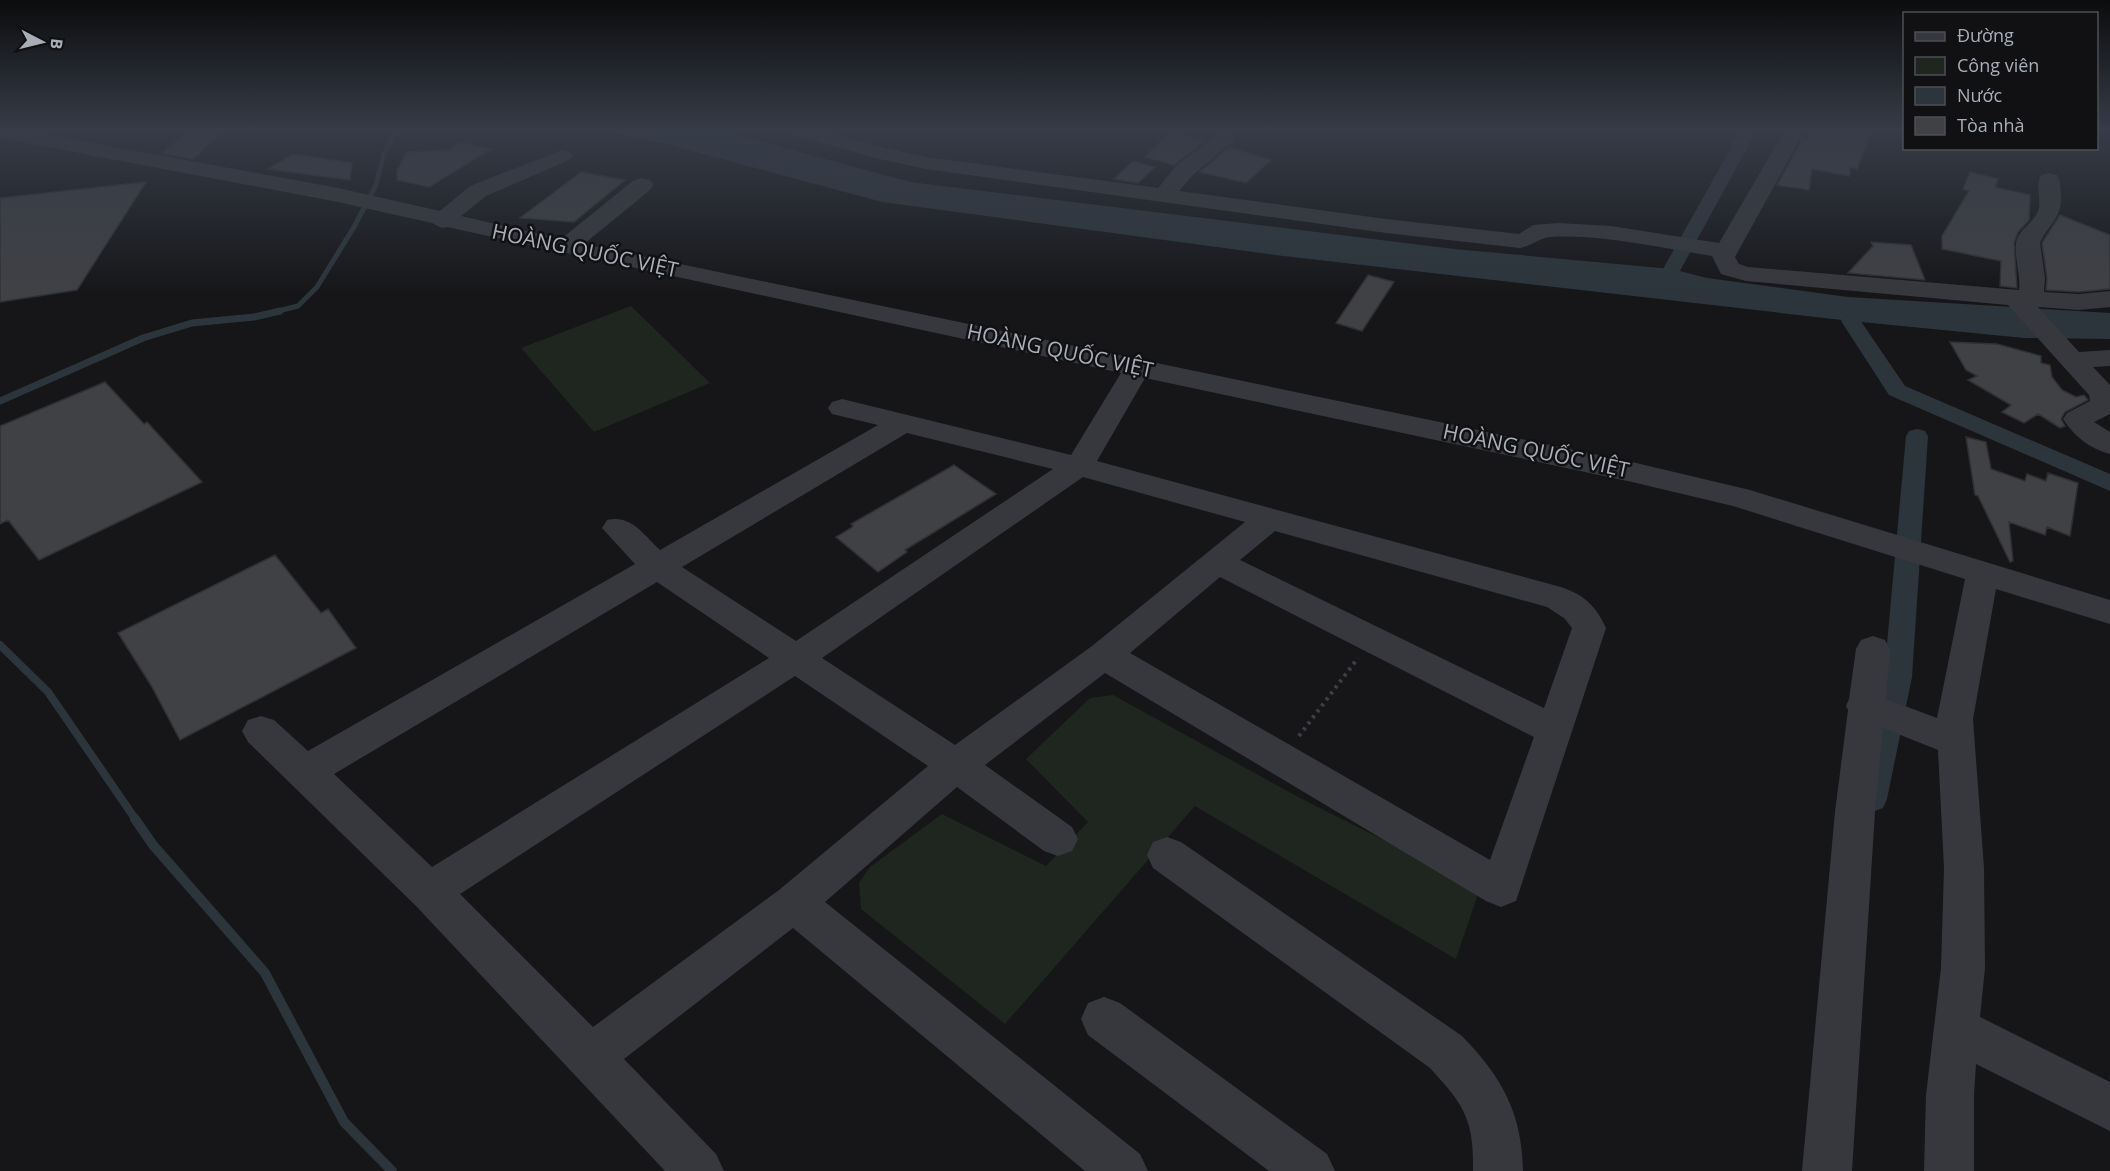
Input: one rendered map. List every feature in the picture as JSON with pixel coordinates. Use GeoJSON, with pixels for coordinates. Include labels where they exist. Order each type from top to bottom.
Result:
{"type":"FeatureCollection","features":[{"type":"Feature","properties":{"kind":"street","name":"HOÀNG QUỐC VIỆT"},"geometry":{"type":"LineString","coordinates":[[288,185],[566,247],[1632,471],[1739,497],[2110,612]]}},
{"type":"Feature","properties":{"kind":"street"},"geometry":{"type":"LineString","coordinates":[[442,220],[478,191],[493,185]]}},
{"type":"Feature","properties":{"kind":"street"},"geometry":{"type":"LineString","coordinates":[[566,247],[641,185]]}},
{"type":"Feature","properties":{"kind":"street"},"geometry":{"type":"LineString","coordinates":[[1084,185],[1500,240],[1526,240],[1541,230],[1558,230],[1611,233],[1726,251]]}},
{"type":"Feature","properties":{"kind":"street"},"geometry":{"type":"LineString","coordinates":[[1163,196],[1173,185]]}},
{"type":"Feature","properties":{"kind":"street"},"geometry":{"type":"LineString","coordinates":[[1764,185],[1723,257],[1730,269],[1746,274],[2023,301],[2079,302],[2110,299]]}},
{"type":"Feature","properties":{"kind":"street"},"geometry":{"type":"LineString","coordinates":[[2023,301],[2032,279],[2028,243],[2033,233],[2045,220],[2050,207],[2049,185]]}},
{"type":"Feature","properties":{"kind":"street"},"geometry":{"type":"LineString","coordinates":[[2023,301],[2105,399],[2105,405],[2101,408],[2077,419],[2079,423],[2110,445]]}},
{"type":"Feature","properties":{"kind":"street"},"geometry":{"type":"LineString","coordinates":[[2069,357],[2110,358]]}},
{"type":"Feature","properties":{"kind":"street"},"geometry":{"type":"LineString","coordinates":[[428,892],[796,658],[1079,466],[1138,367]]}},
{"type":"Feature","properties":{"kind":"street"},"geometry":{"type":"LineString","coordinates":[[842,408],[1079,466],[1557,598],[1573,604],[1584,616],[1589,628],[1501,888],[1104,655]]}},
{"type":"Feature","properties":{"kind":"street"},"geometry":{"type":"LineString","coordinates":[[306,771],[903,423]]}},
{"type":"Feature","properties":{"kind":"street"},"geometry":{"type":"LineString","coordinates":[[590,1057],[794,903],[956,765],[1104,655],[1269,519]]}},
{"type":"Feature","properties":{"kind":"street"},"geometry":{"type":"LineString","coordinates":[[618,528],[657,566],[956,765],[1058,839]]}},
{"type":"Feature","properties":{"kind":"street"},"geometry":{"type":"LineString","coordinates":[[1217,562],[1554,730]]}},
{"type":"Feature","properties":{"kind":"street"},"geometry":{"type":"LineString","coordinates":[[1948,1171],[1950,1095],[1963,968],[1964,868],[1952,739],[1974,569]]}},
{"type":"Feature","properties":{"kind":"street"},"geometry":{"type":"LineString","coordinates":[[1827,1171],[1871,709],[1873,649]]}},
{"type":"Feature","properties":{"kind":"street"},"geometry":{"type":"LineString","coordinates":[[1871,709],[1952,739]]}},
{"type":"Feature","properties":{"kind":"street"},"geometry":{"type":"LineString","coordinates":[[261,731],[306,771],[428,892],[699,1171]]}},
{"type":"Feature","properties":{"kind":"street"},"geometry":{"type":"LineString","coordinates":[[1167,855],[1446,1052],[1466,1072],[1483,1097],[1494,1120],[1499,1144],[1498,1171]]}},
{"type":"Feature","properties":{"kind":"street"},"geometry":{"type":"LineString","coordinates":[[794,903],[1123,1171]]}},
{"type":"Feature","properties":{"kind":"street"},"geometry":{"type":"LineString","coordinates":[[1104,1019],[1310,1171]]}},
{"type":"Feature","properties":{"kind":"street"},"geometry":{"type":"LineString","coordinates":[[1956,1029],[2110,1107]]}},
{"type":"Feature","properties":{"kind":"path"},"geometry":{"type":"LineString","coordinates":[[1292,746],[1362,653]]}},
{"type":"Feature","properties":{"kind":"green space"},"geometry":{"type":"Polygon","coordinates":[[[631,306],[710,383],[594,432],[521,348],[631,306]]]}},
{"type":"Feature","properties":{"kind":"green space"},"geometry":{"type":"Polygon","coordinates":[[[1113,695],[1300,798],[1471,884],[1478,894],[1456,959],[1195,806],[1005,1024],[861,909],[859,883],[870,867],[942,814],[1046,866],[1088,822],[1026,759],[1090,698],[1113,695]]]}},
{"type":"Feature","properties":{"kind":"water"},"geometry":{"type":"Polygon","coordinates":[[[817,185],[931,185],[1454,249],[1672,269],[1707,278],[1848,297],[2110,313],[2110,339],[2024,338],[1851,321],[1275,255],[882,202],[817,185]]]}},
{"type":"Feature","properties":{"kind":"building"},"geometry":{"type":"Polygon","coordinates":[[[122,185],[144,185],[77,290],[0,302],[0,198],[122,185]]]}},
{"type":"Feature","properties":{"kind":"building"},"geometry":{"type":"Polygon","coordinates":[[[564,185],[619,185],[574,222],[520,218],[564,185]]]}},
{"type":"Feature","properties":{"kind":"building"},"geometry":{"type":"Polygon","coordinates":[[[1777,185],[1810,185],[1809,190],[1777,185]]]}},
{"type":"Feature","properties":{"kind":"building"},"geometry":{"type":"Polygon","coordinates":[[[1965,185],[1996,185],[1995,187],[2030,195],[2029,220],[2018,232],[2014,243],[2017,288],[2000,286],[2001,261],[1942,249],[1942,236],[1969,191],[1963,189],[1965,185]]]}},
{"type":"Feature","properties":{"kind":"building"},"geometry":{"type":"Polygon","coordinates":[[[2060,215],[2110,235],[2110,289],[2079,292],[2046,290],[2047,278],[2042,243],[2060,215]]]}},
{"type":"Feature","properties":{"kind":"building"},"geometry":{"type":"Polygon","coordinates":[[[1871,242],[1911,245],[1925,280],[1848,273],[1873,246],[1871,242]]]}},
{"type":"Feature","properties":{"kind":"building"},"geometry":{"type":"Polygon","coordinates":[[[1368,275],[1394,282],[1362,331],[1336,323],[1368,275]]]}},
{"type":"Feature","properties":{"kind":"building"},"geometry":{"type":"Polygon","coordinates":[[[1950,342],[1997,344],[2041,356],[2041,363],[2050,365],[2052,377],[2062,390],[2076,397],[2084,395],[2088,400],[2065,412],[2061,419],[2065,426],[2060,428],[2038,414],[2024,423],[2002,412],[2011,405],[1968,380],[1977,376],[1966,370],[1950,342]]]}},
{"type":"Feature","properties":{"kind":"building"},"geometry":{"type":"Polygon","coordinates":[[[105,382],[144,424],[147,422],[202,482],[39,560],[8,520],[0,524],[0,426],[105,382]]]}},
{"type":"Feature","properties":{"kind":"building"},"geometry":{"type":"Polygon","coordinates":[[[1966,437],[1986,442],[1991,469],[2025,481],[2027,474],[2046,481],[2048,473],[2078,483],[2070,536],[2047,527],[2045,535],[2009,522],[2013,561],[2010,562],[1978,496],[1975,495],[1966,437]]]}},
{"type":"Feature","properties":{"kind":"building"},"geometry":{"type":"Polygon","coordinates":[[[954,465],[996,494],[905,550],[907,552],[878,572],[836,537],[851,528],[853,526],[851,524],[954,465]]]}},
{"type":"Feature","properties":{"kind":"building"},"geometry":{"type":"Polygon","coordinates":[[[275,555],[321,613],[328,609],[356,648],[180,740],[152,687],[118,633],[275,555]]]}},
{"type":"Feature","properties":{"kind":"waterway"},"geometry":{"type":"LineString","coordinates":[[274,312],[298,306],[317,287],[354,227],[376,185]]}},
{"type":"Feature","properties":{"kind":"waterway"},"geometry":{"type":"LineString","coordinates":[[1672,269],[1719,185]]}},
{"type":"Feature","properties":{"kind":"waterway"},"geometry":{"type":"LineString","coordinates":[[0,401],[143,338],[192,323],[254,317],[280,311]]}},
{"type":"Feature","properties":{"kind":"waterway"},"geometry":{"type":"LineString","coordinates":[[1851,321],[1897,390],[2110,483]]}},
{"type":"Feature","properties":{"kind":"waterway"},"geometry":{"type":"LineString","coordinates":[[1872,799],[1898,677],[1917,436]]}},
{"type":"Feature","properties":{"kind":"waterway"},"geometry":{"type":"LineString","coordinates":[[0,645],[48,692],[136,820]]}},
{"type":"Feature","properties":{"kind":"waterway"},"geometry":{"type":"LineString","coordinates":[[135,819],[153,845],[265,973],[344,1122],[392,1171]]}}]}
